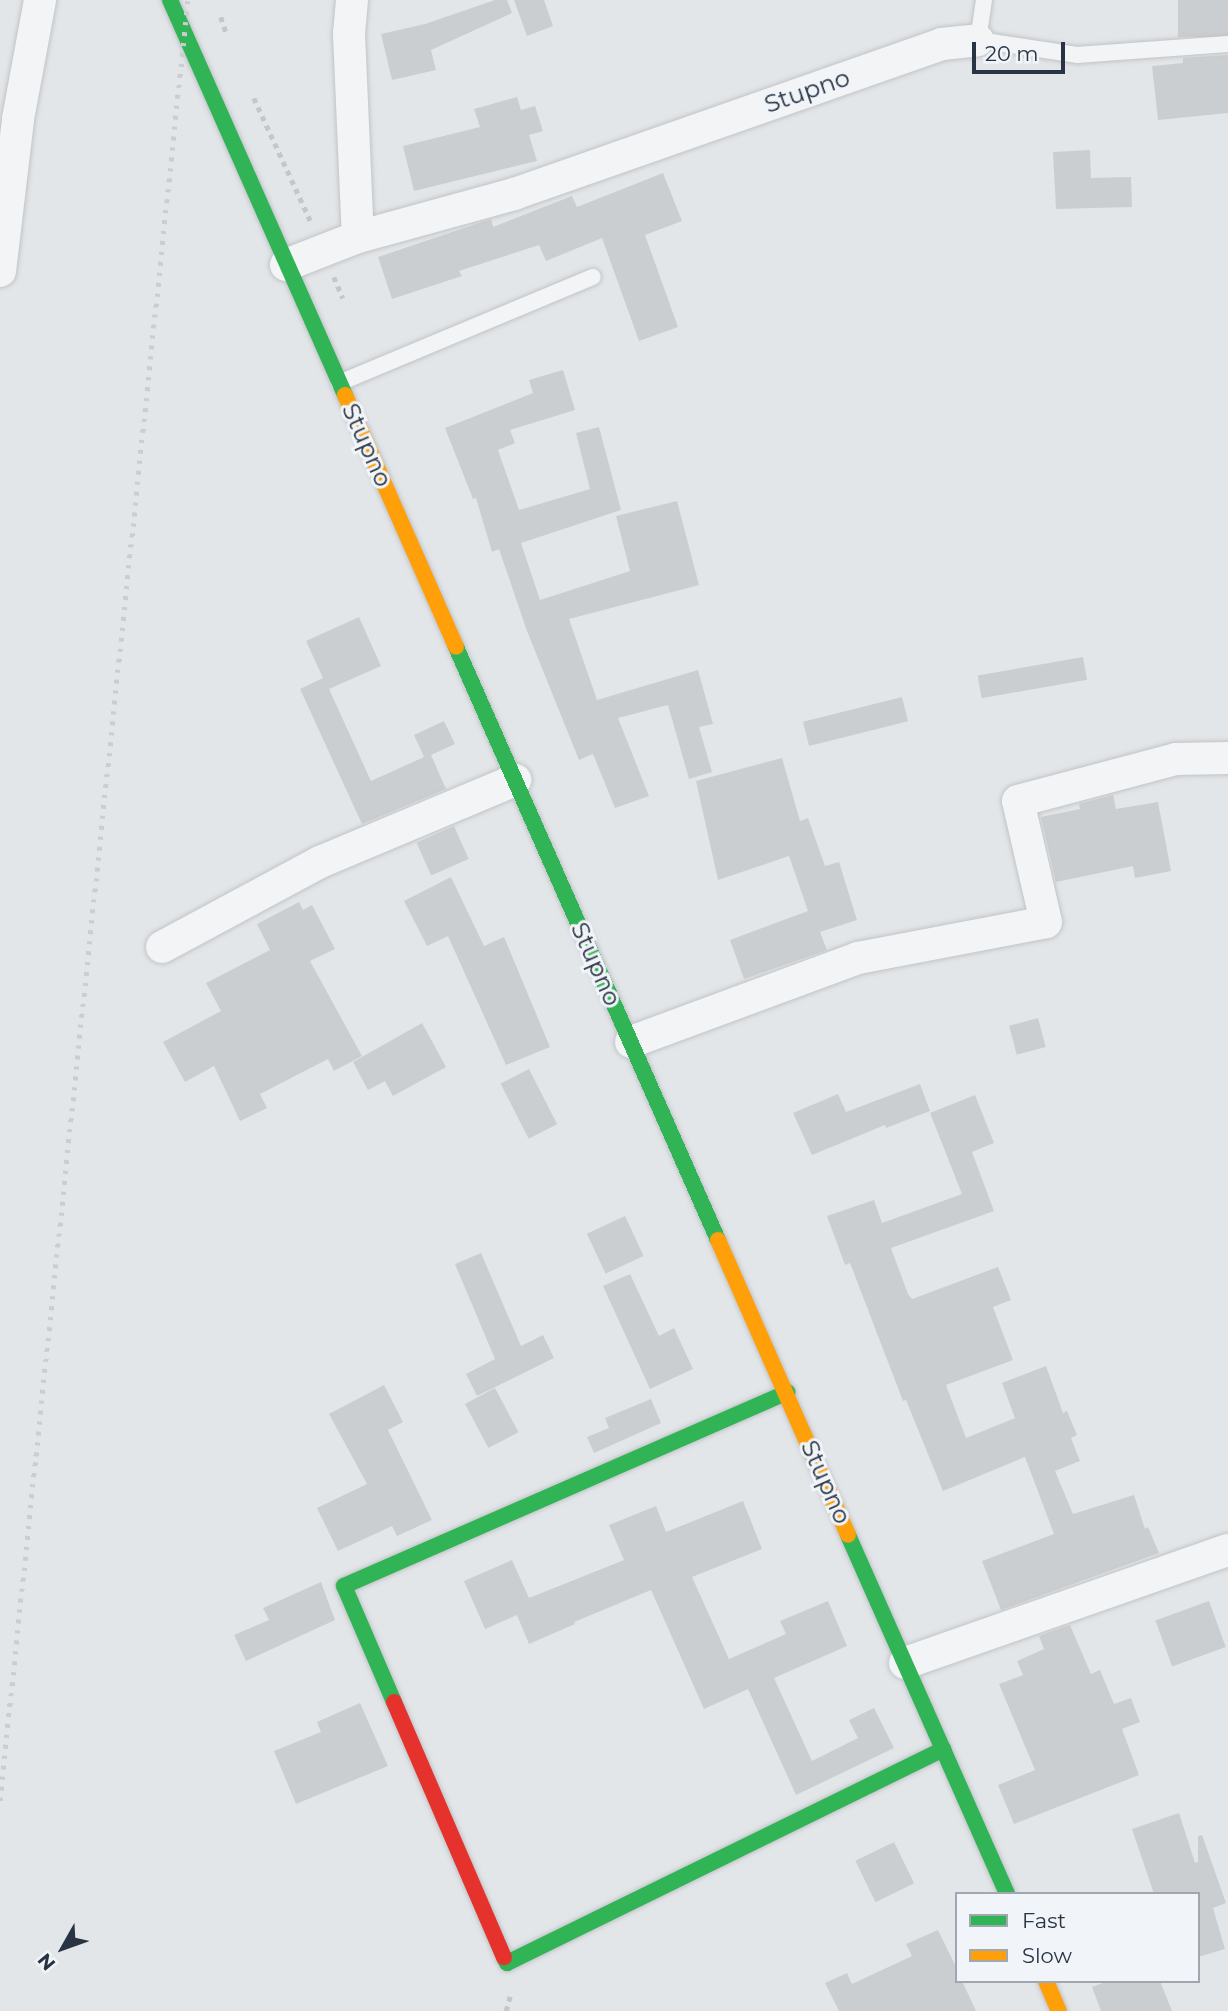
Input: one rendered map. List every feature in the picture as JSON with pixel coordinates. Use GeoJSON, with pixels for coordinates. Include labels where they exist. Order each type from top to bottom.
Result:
{"type":"FeatureCollection","features":[{"type":"Feature","properties":{"kind":"main road","name":"Stupno"},"geometry":{"type":"LineString","coordinates":[[170,0],[1006,1892]]}},
{"type":"Feature","properties":{"kind":"main road"},"geometry":{"type":"LineString","coordinates":[[787,1392],[344,1586],[508,1963],[943,1749]]}},
{"type":"Feature","properties":{"kind":"main road"},"geometry":{"type":"LineString","coordinates":[[1047,1983],[1059,2011]]}},
{"type":"Feature","properties":{"kind":"street"},"geometry":{"type":"LineString","coordinates":[[0,271],[18,119],[40,0]]}},
{"type":"Feature","properties":{"kind":"street"},"geometry":{"type":"LineString","coordinates":[[352,0],[349,34],[358,237]]}},
{"type":"Feature","properties":{"kind":"street","name":"Stupno"},"geometry":{"type":"LineString","coordinates":[[286,265],[358,237],[514,194],[942,44],[978,40]]}},
{"type":"Feature","properties":{"kind":"street"},"geometry":{"type":"LineString","coordinates":[[631,1042],[858,958],[1046,922],[1018,801],[1176,759],[1228,758]]}},
{"type":"Feature","properties":{"kind":"street"},"geometry":{"type":"LineString","coordinates":[[162,947],[320,862],[515,780]]}},
{"type":"Feature","properties":{"kind":"street"},"geometry":{"type":"LineString","coordinates":[[905,1663],[1228,1550]]}},
{"type":"Feature","properties":{"kind":"lane"},"geometry":{"type":"LineString","coordinates":[[984,0],[978,40],[1077,55],[1228,44]]}},
{"type":"Feature","properties":{"kind":"lane"},"geometry":{"type":"LineString","coordinates":[[339,383],[593,277]]}},
{"type":"Feature","properties":{"kind":"path"},"geometry":{"type":"LineString","coordinates":[[221,17],[229,44]]}},
{"type":"Feature","properties":{"kind":"building"},"geometry":{"type":"Polygon","coordinates":[[[495,0],[507,0],[512,13],[431,50],[436,70],[392,80],[381,34],[425,24],[495,0]]]}},
{"type":"Feature","properties":{"kind":"building"},"geometry":{"type":"Polygon","coordinates":[[[514,0],[544,0],[553,26],[527,36],[514,0]]]}},
{"type":"Feature","properties":{"kind":"building"},"geometry":{"type":"Polygon","coordinates":[[[1178,0],[1228,0],[1228,37],[1178,37],[1178,0]]]}},
{"type":"Feature","properties":{"kind":"building"},"geometry":{"type":"Polygon","coordinates":[[[1228,55],[1228,113],[1158,120],[1152,66],[1183,63],[1183,58],[1228,55]]]}},
{"type":"Feature","properties":{"kind":"building"},"geometry":{"type":"Polygon","coordinates":[[[517,97],[521,110],[535,106],[543,131],[529,135],[537,161],[414,191],[403,146],[480,127],[474,109],[517,97]]]}},
{"type":"Feature","properties":{"kind":"building"},"geometry":{"type":"Polygon","coordinates":[[[1090,150],[1091,178],[1131,177],[1132,207],[1056,209],[1053,152],[1090,150]]]}},
{"type":"Feature","properties":{"kind":"building"},"geometry":{"type":"Polygon","coordinates":[[[663,173],[682,221],[645,235],[678,327],[639,341],[602,238],[546,261],[539,245],[459,271],[462,276],[392,299],[378,257],[491,219],[493,227],[572,196],[577,207],[663,173]]]}},
{"type":"Feature","properties":{"kind":"building"},"geometry":{"type":"Polygon","coordinates":[[[563,370],[575,410],[510,430],[515,443],[498,450],[519,510],[590,489],[576,433],[599,427],[621,510],[521,543],[540,600],[630,571],[616,516],[677,501],[699,585],[569,619],[597,700],[698,670],[713,724],[699,727],[712,772],[689,779],[668,705],[618,718],[649,796],[615,808],[593,754],[579,760],[527,631],[499,549],[492,552],[476,498],[473,499],[445,428],[533,393],[529,380],[563,370]]]}},
{"type":"Feature","properties":{"kind":"building"},"geometry":{"type":"Polygon","coordinates":[[[359,617],[381,666],[329,689],[371,781],[424,757],[414,735],[444,721],[455,744],[431,755],[446,789],[362,824],[300,689],[323,678],[306,641],[359,617]]]}},
{"type":"Feature","properties":{"kind":"building"},"geometry":{"type":"Polygon","coordinates":[[[1083,657],[1087,680],[982,698],[978,676],[1083,657]]]}},
{"type":"Feature","properties":{"kind":"building"},"geometry":{"type":"Polygon","coordinates":[[[902,697],[908,721],[809,746],[803,722],[902,697]]]}},
{"type":"Feature","properties":{"kind":"building"},"geometry":{"type":"Polygon","coordinates":[[[782,758],[800,821],[808,818],[825,866],[839,862],[857,920],[820,932],[827,950],[744,979],[730,940],[808,911],[789,856],[718,880],[696,781],[782,758]]]}},
{"type":"Feature","properties":{"kind":"building"},"geometry":{"type":"Polygon","coordinates":[[[1113,795],[1116,809],[1158,802],[1171,871],[1135,878],[1133,866],[1056,882],[1041,817],[1080,809],[1079,804],[1113,795]]]}},
{"type":"Feature","properties":{"kind":"building"},"geometry":{"type":"Polygon","coordinates":[[[454,826],[469,859],[431,876],[417,843],[454,826]]]}},
{"type":"Feature","properties":{"kind":"building"},"geometry":{"type":"Polygon","coordinates":[[[451,877],[484,946],[504,937],[550,1047],[506,1065],[448,936],[427,946],[404,901],[451,877]]]}},
{"type":"Feature","properties":{"kind":"building"},"geometry":{"type":"Polygon","coordinates":[[[299,902],[303,910],[312,905],[335,949],[310,961],[362,1056],[334,1071],[328,1059],[260,1094],[267,1108],[240,1121],[214,1066],[185,1082],[163,1042],[221,1011],[206,983],[270,950],[257,924],[299,902]]]}},
{"type":"Feature","properties":{"kind":"building"},"geometry":{"type":"Polygon","coordinates":[[[1038,1018],[1046,1047],[1017,1055],[1009,1026],[1038,1018]]]}},
{"type":"Feature","properties":{"kind":"building"},"geometry":{"type":"Polygon","coordinates":[[[422,1023],[446,1067],[393,1096],[385,1081],[368,1090],[353,1062],[422,1023]]]}},
{"type":"Feature","properties":{"kind":"building"},"geometry":{"type":"Polygon","coordinates":[[[529,1069],[557,1124],[529,1139],[500,1084],[529,1069]]]}},
{"type":"Feature","properties":{"kind":"building"},"geometry":{"type":"Polygon","coordinates":[[[920,1084],[930,1111],[886,1128],[885,1125],[812,1155],[793,1113],[838,1094],[846,1112],[920,1084]]]}},
{"type":"Feature","properties":{"kind":"building"},"geometry":{"type":"Polygon","coordinates":[[[975,1095],[994,1143],[972,1152],[994,1211],[891,1248],[908,1294],[912,1299],[998,1267],[1011,1300],[993,1307],[1013,1360],[946,1385],[966,1438],[1015,1418],[1002,1383],[1046,1366],[1063,1413],[1067,1411],[1077,1435],[1071,1438],[1080,1461],[1055,1471],[1073,1514],[1134,1495],[1145,1529],[1148,1527],[1159,1553],[1001,1610],[982,1561],[1054,1534],[1025,1457],[943,1491],[906,1400],[903,1401],[850,1263],[845,1265],[827,1216],[874,1200],[882,1223],[962,1194],[930,1113],[975,1095]]]}},
{"type":"Feature","properties":{"kind":"building"},"geometry":{"type":"Polygon","coordinates":[[[625,1216],[644,1256],[606,1274],[587,1234],[625,1216]]]}},
{"type":"Feature","properties":{"kind":"building"},"geometry":{"type":"Polygon","coordinates":[[[481,1253],[521,1346],[543,1335],[554,1358],[477,1396],[466,1374],[495,1359],[455,1264],[481,1253]]]}},
{"type":"Feature","properties":{"kind":"building"},"geometry":{"type":"Polygon","coordinates":[[[630,1274],[659,1336],[674,1328],[693,1369],[650,1389],[603,1286],[630,1274]]]}},
{"type":"Feature","properties":{"kind":"building"},"geometry":{"type":"Polygon","coordinates":[[[384,1385],[403,1422],[388,1430],[432,1520],[397,1536],[392,1526],[338,1551],[317,1508],[367,1484],[329,1414],[384,1385]]]}},
{"type":"Feature","properties":{"kind":"building"},"geometry":{"type":"Polygon","coordinates":[[[495,1388],[518,1432],[488,1448],[465,1404],[495,1388]]]}},
{"type":"Feature","properties":{"kind":"building"},"geometry":{"type":"Polygon","coordinates":[[[651,1399],[661,1423],[594,1453],[587,1437],[609,1428],[605,1418],[651,1399]]]}},
{"type":"Feature","properties":{"kind":"building"},"geometry":{"type":"Polygon","coordinates":[[[743,1501],[762,1549],[692,1577],[729,1659],[786,1634],[780,1621],[828,1601],[847,1646],[774,1678],[812,1761],[858,1738],[849,1720],[874,1708],[894,1748],[796,1795],[748,1689],[704,1709],[651,1590],[529,1644],[517,1615],[485,1629],[464,1581],[512,1560],[529,1598],[624,1560],[609,1525],[656,1506],[666,1532],[743,1501]]]}},
{"type":"Feature","properties":{"kind":"building"},"geometry":{"type":"Polygon","coordinates":[[[321,1582],[335,1620],[246,1661],[234,1635],[269,1620],[263,1608],[321,1582]]]}},
{"type":"Feature","properties":{"kind":"building"},"geometry":{"type":"Polygon","coordinates":[[[1209,1601],[1226,1647],[1172,1667],[1155,1620],[1209,1601]]]}},
{"type":"Feature","properties":{"kind":"building"},"geometry":{"type":"Polygon","coordinates":[[[1070,1625],[1091,1674],[1100,1670],[1114,1704],[1131,1698],[1140,1722],[1122,1729],[1139,1775],[1014,1824],[998,1785],[1035,1770],[999,1684],[1023,1675],[1017,1661],[1044,1649],[1039,1636],[1070,1625]]]}},
{"type":"Feature","properties":{"kind":"building"},"geometry":{"type":"Polygon","coordinates":[[[360,1703],[388,1766],[296,1804],[274,1751],[321,1732],[317,1722],[360,1703]]]}},
{"type":"Feature","properties":{"kind":"building"},"geometry":{"type":"Polygon","coordinates":[[[1179,1813],[1195,1863],[1198,1862],[1198,1836],[1202,1835],[1226,1903],[1213,1908],[1225,1949],[1200,1956],[1200,1892],[1153,1892],[1132,1829],[1179,1813]]]}},
{"type":"Feature","properties":{"kind":"building"},"geometry":{"type":"Polygon","coordinates":[[[894,1842],[914,1883],[876,1902],[855,1861],[894,1842]]]}},
{"type":"Feature","properties":{"kind":"building"},"geometry":{"type":"Polygon","coordinates":[[[938,1930],[955,1965],[955,1983],[963,1983],[976,2011],[839,2011],[825,1983],[847,1973],[852,1984],[912,1956],[906,1944],[938,1930]]]}},
{"type":"Feature","properties":{"kind":"building"},"geometry":{"type":"Polygon","coordinates":[[[1103,1983],[1161,1983],[1172,2011],[1101,2011],[1092,1987],[1103,1983]]]}},
{"type":"Feature","properties":{"kind":"railway"},"geometry":{"type":"LineString","coordinates":[[0,1800],[188,0]]}},
{"type":"Feature","properties":{"kind":"traffic: fast"},"geometry":{"type":"LineString","coordinates":[[170,0],[345,395]]}},
{"type":"Feature","properties":{"kind":"traffic: fast"},"geometry":{"type":"LineString","coordinates":[[456,647],[718,1240]]}},
{"type":"Feature","properties":{"kind":"traffic: fast"},"geometry":{"type":"LineString","coordinates":[[394,1702],[344,1586],[787,1392]]}},
{"type":"Feature","properties":{"kind":"traffic: fast"},"geometry":{"type":"LineString","coordinates":[[848,1535],[1006,1892]]}},
{"type":"Feature","properties":{"kind":"traffic: fast"},"geometry":{"type":"LineString","coordinates":[[504,1957],[507,1963],[943,1749]]}},
{"type":"Feature","properties":{"kind":"traffic: slow"},"geometry":{"type":"LineString","coordinates":[[345,395],[456,647]]}},
{"type":"Feature","properties":{"kind":"traffic: slow"},"geometry":{"type":"LineString","coordinates":[[718,1240],[848,1535]]}},
{"type":"Feature","properties":{"kind":"traffic: slow"},"geometry":{"type":"LineString","coordinates":[[1047,1983],[1059,2011]]}},
{"type":"Feature","properties":{"kind":"traffic: jam"},"geometry":{"type":"LineString","coordinates":[[394,1702],[504,1957]]}}]}
